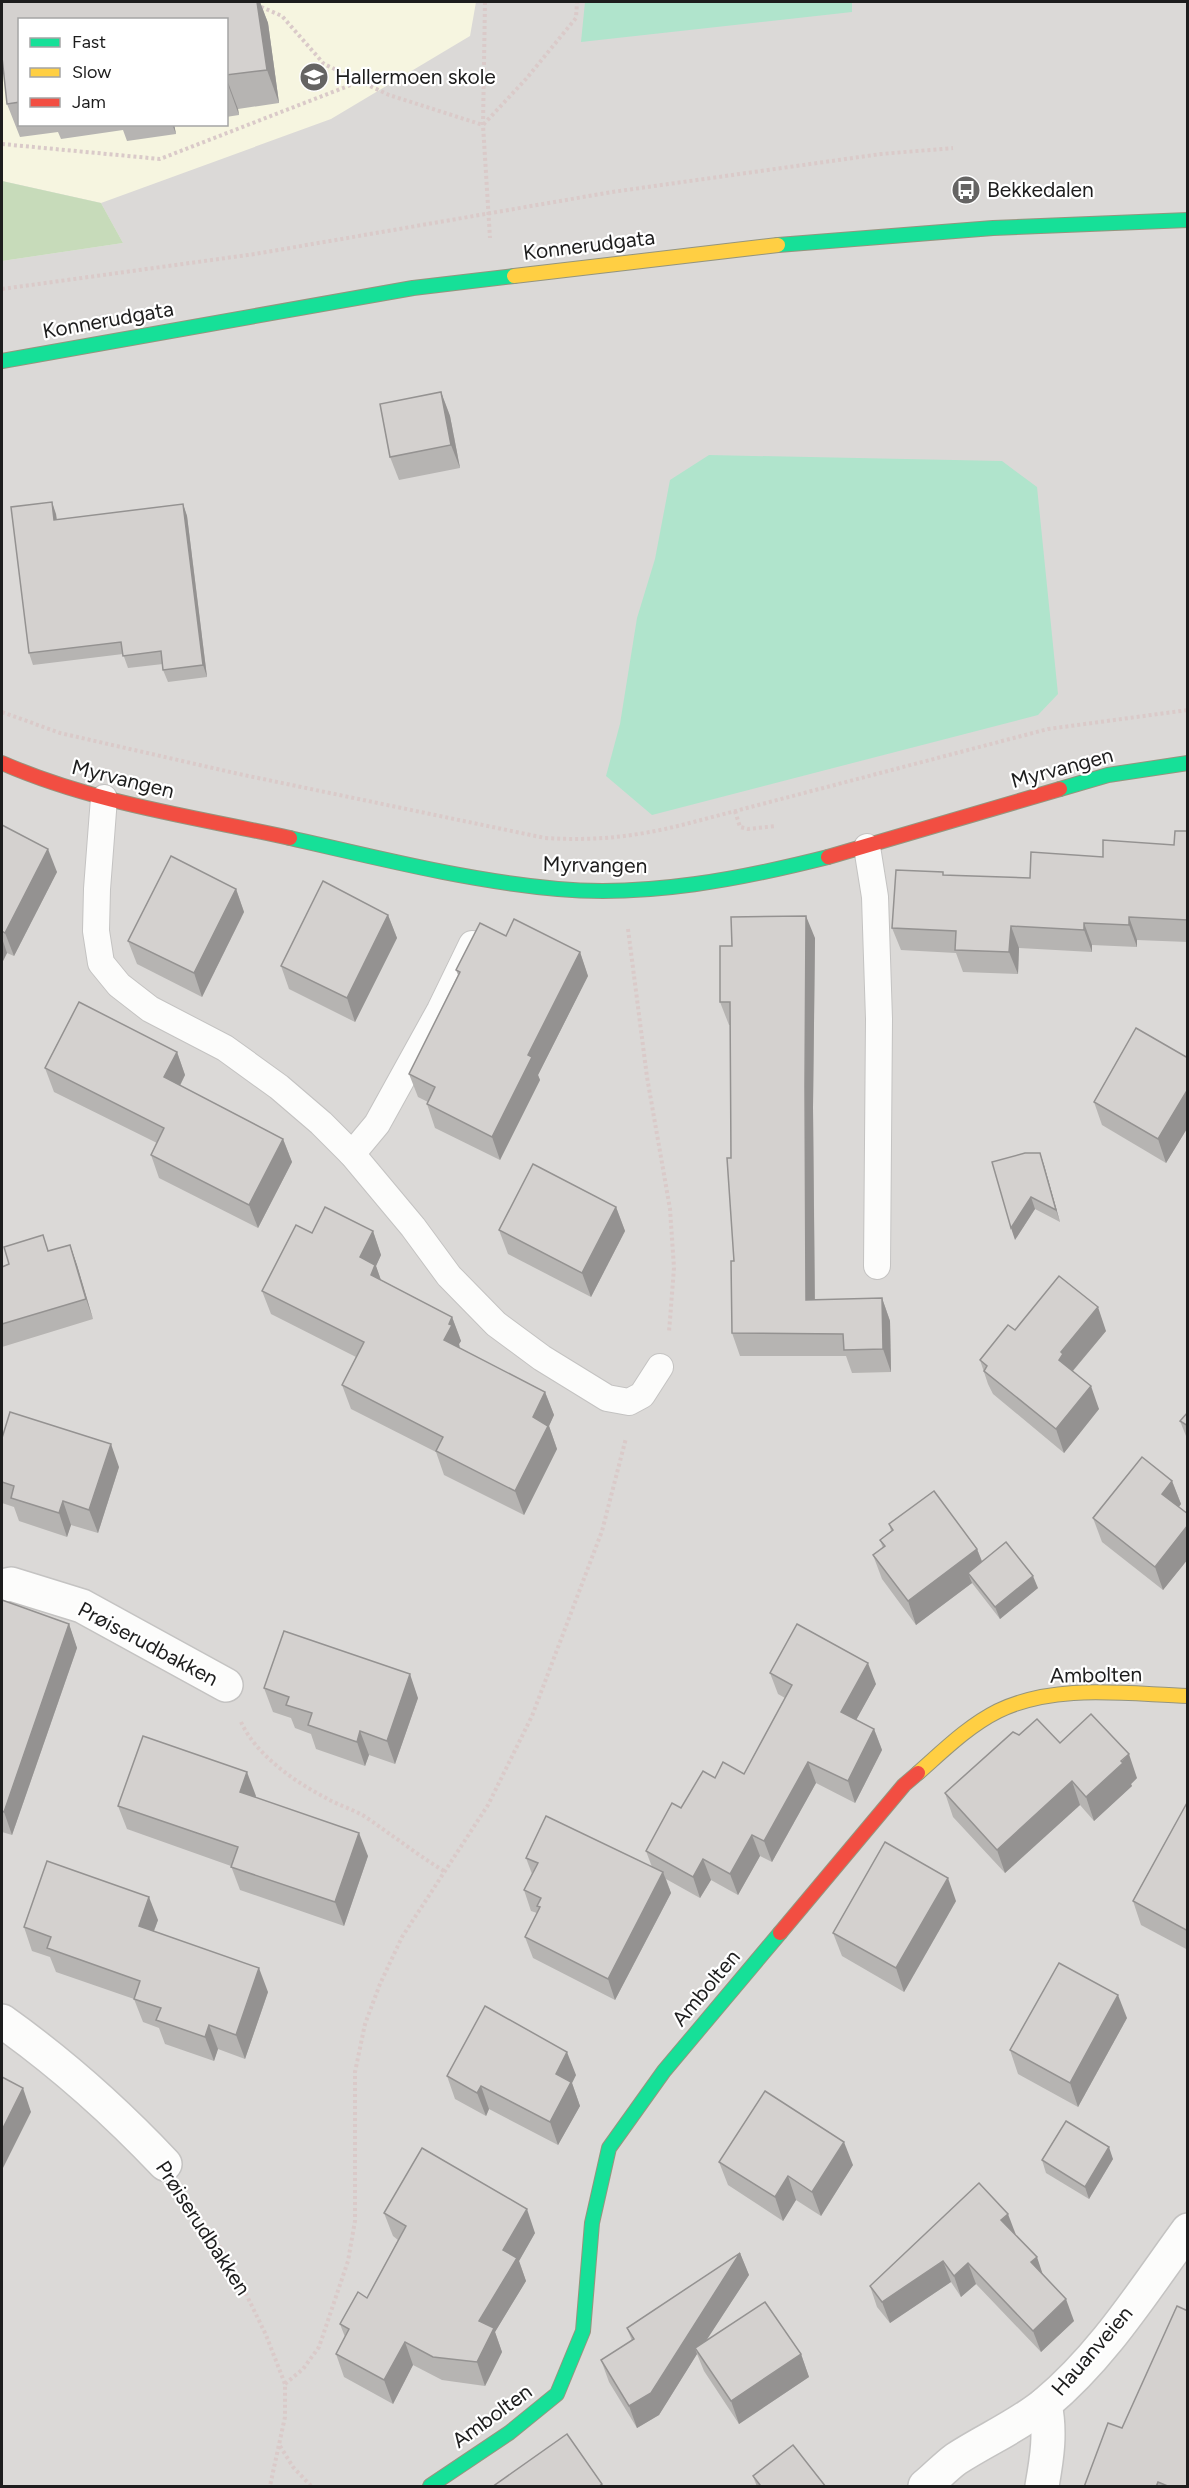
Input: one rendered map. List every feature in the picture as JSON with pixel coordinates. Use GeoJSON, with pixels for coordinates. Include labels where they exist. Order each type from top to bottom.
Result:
{"type":"FeatureCollection","features":[{"type":"Feature","properties":{"kind":"street","name":"Konnerudgata"},"geometry":{"type":"LineString","coordinates":[[2,361],[413,288],[492,278],[839,239],[993,228],[1188,220]]}},
{"type":"Feature","properties":{"kind":"street","name":"Myrvangen"},"geometry":{"type":"LineString","coordinates":[[2,763],[36,778],[104,798],[444,873],[558,889],[624,890],[690,884],[773,871],[867,847],[1108,776],[1188,763]]}},
{"type":"Feature","properties":{"kind":"street","name":"Prøiserudbakken"},"geometry":{"type":"LineString","coordinates":[[2,1586],[11,1584],[82,1606],[226,1686]]}},
{"type":"Feature","properties":{"kind":"street","name":"Ambolten"},"geometry":{"type":"LineString","coordinates":[[430,2487],[509,2433],[557,2394],[583,2331],[592,2223],[609,2148],[664,2072],[904,1785],[963,1733],[998,1711],[1038,1697],[1077,1692],[1188,1696]]}},
{"type":"Feature","properties":{"kind":"street","name":"Prøiserudbakken"},"geometry":{"type":"LineString","coordinates":[[2,2021],[54,2060],[129,2125],[165,2164]]}},
{"type":"Feature","properties":{"kind":"street","name":"Hauanveien"},"geometry":{"type":"LineString","coordinates":[[1042,2487],[1050,2426],[1045,2404],[1111,2336],[1188,2230]]}},
{"type":"Feature","properties":{"kind":"street"},"geometry":{"type":"LineString","coordinates":[[925,2487],[954,2460],[1045,2404]]}},
{"type":"Feature","properties":{"kind":"lane"},"geometry":{"type":"LineString","coordinates":[[104,798],[96,931],[101,963],[119,986],[150,1009],[225,1048],[279,1087],[321,1123],[352,1154],[413,1227],[449,1276],[496,1324],[542,1358],[607,1398],[629,1402],[642,1395],[660,1367]]}},
{"type":"Feature","properties":{"kind":"lane"},"geometry":{"type":"LineString","coordinates":[[867,847],[875,897],[879,1019],[877,1266]]}},
{"type":"Feature","properties":{"kind":"lane"},"geometry":{"type":"LineString","coordinates":[[352,1154],[377,1124],[440,1010],[474,942]]}},
{"type":"Feature","properties":{"kind":"path"},"geometry":{"type":"LineString","coordinates":[[250,2],[282,15],[324,64],[388,94],[483,124]]}},
{"type":"Feature","properties":{"kind":"path"},"geometry":{"type":"LineString","coordinates":[[484,2],[483,124],[492,278]]}},
{"type":"Feature","properties":{"kind":"path"},"geometry":{"type":"LineString","coordinates":[[483,124],[526,78],[576,18],[577,2]]}},
{"type":"Feature","properties":{"kind":"path"},"geometry":{"type":"LineString","coordinates":[[2,144],[160,159],[361,81]]}},
{"type":"Feature","properties":{"kind":"path"},"geometry":{"type":"LineString","coordinates":[[2,289],[255,254],[612,192],[880,154],[954,148]]}},
{"type":"Feature","properties":{"kind":"path"},"geometry":{"type":"LineString","coordinates":[[2,712],[60,733],[239,774],[545,838],[590,840],[638,836],[1047,729],[1188,710]]}},
{"type":"Feature","properties":{"kind":"path"},"geometry":{"type":"LineString","coordinates":[[624,890],[647,1077],[670,1209],[674,1268],[671,1313],[660,1367]]}},
{"type":"Feature","properties":{"kind":"path"},"geometry":{"type":"LineString","coordinates":[[285,2384],[303,2369],[319,2347],[348,2261],[355,2221],[355,2072],[365,2024],[380,1984],[402,1937],[488,1805],[532,1716],[562,1643],[602,1531],[626,1440],[629,1402]]}},
{"type":"Feature","properties":{"kind":"path"},"geometry":{"type":"LineString","coordinates":[[226,1686],[243,1726],[260,1749],[280,1769],[324,1797],[362,1815],[408,1849],[444,1871]]}},
{"type":"Feature","properties":{"kind":"path","name":"Prøiserudbakken"},"geometry":{"type":"LineString","coordinates":[[165,2164],[232,2265],[266,2335],[285,2384],[285,2417],[270,2487]]}},
{"type":"Feature","properties":{"kind":"path"},"geometry":{"type":"LineString","coordinates":[[280,2445],[293,2467],[311,2487]]}},
{"type":"Feature","properties":{"kind":"shaded area"},"geometry":{"type":"Polygon","coordinates":[[[2,2],[1187,2],[1187,2486],[2,2486],[2,261],[123,243],[101,203],[2,181],[2,2]]]}},
{"type":"Feature","properties":{"kind":"shaded area","name":"Hallermoen skole"},"geometry":{"type":"Polygon","coordinates":[[[2,2],[476,2],[470,36],[331,119],[101,203],[2,181],[2,2]]]}},
{"type":"Feature","properties":{"kind":"green space"},"geometry":{"type":"Polygon","coordinates":[[[585,2],[852,2],[852,12],[581,42],[585,2]]]}},
{"type":"Feature","properties":{"kind":"green space"},"geometry":{"type":"Polygon","coordinates":[[[2,181],[101,203],[123,243],[2,261],[2,181]]]}},
{"type":"Feature","properties":{"kind":"green space"},"geometry":{"type":"Polygon","coordinates":[[[709,455],[1002,461],[1037,487],[1058,694],[1038,715],[652,815],[606,776],[620,724],[637,618],[655,559],[670,480],[709,455]]]}},
{"type":"Feature","properties":{"kind":"building"},"geometry":{"type":"Polygon","coordinates":[[[2,2],[257,2],[267,70],[228,75],[228,18],[18,18],[18,102],[7,104],[2,57],[2,2]]]}},
{"type":"Feature","properties":{"kind":"building"},"geometry":{"type":"Polygon","coordinates":[[[441,392],[451,445],[390,457],[380,404],[441,392]]]}},
{"type":"Feature","properties":{"kind":"building"},"geometry":{"type":"Polygon","coordinates":[[[52,502],[54,520],[183,504],[203,665],[163,670],[161,651],[123,656],[121,642],[29,653],[11,507],[52,502]]]}},
{"type":"Feature","properties":{"kind":"building"},"geometry":{"type":"Polygon","coordinates":[[[2,825],[48,849],[5,933],[2,931],[2,825]]]}},
{"type":"Feature","properties":{"kind":"building"},"geometry":{"type":"Polygon","coordinates":[[[1175,831],[1188,831],[1188,920],[1129,917],[1129,925],[1084,923],[1084,930],[1011,926],[1009,952],[955,950],[956,931],[892,928],[896,870],[943,872],[943,875],[1030,878],[1031,852],[1103,857],[1103,840],[1174,845],[1175,831]]]}},
{"type":"Feature","properties":{"kind":"building"},"geometry":{"type":"Polygon","coordinates":[[[171,856],[236,889],[194,973],[128,941],[171,856]]]}},
{"type":"Feature","properties":{"kind":"building"},"geometry":{"type":"Polygon","coordinates":[[[323,881],[388,915],[347,998],[281,966],[323,881]]]}},
{"type":"Feature","properties":{"kind":"building"},"geometry":{"type":"Polygon","coordinates":[[[806,916],[806,1300],[882,1298],[883,1349],[844,1350],[843,1334],[732,1333],[731,1261],[734,1261],[727,1158],[731,1158],[730,1002],[720,1002],[720,946],[732,946],[731,917],[806,916]]]}},
{"type":"Feature","properties":{"kind":"building"},"geometry":{"type":"Polygon","coordinates":[[[514,919],[580,952],[528,1055],[532,1057],[492,1137],[427,1104],[435,1087],[409,1074],[460,972],[456,970],[480,923],[506,936],[514,919]]]}},
{"type":"Feature","properties":{"kind":"building"},"geometry":{"type":"Polygon","coordinates":[[[79,1002],[177,1052],[164,1077],[283,1139],[249,1205],[151,1155],[164,1128],[45,1068],[79,1002]]]}},
{"type":"Feature","properties":{"kind":"building"},"geometry":{"type":"Polygon","coordinates":[[[1136,1028],[1188,1058],[1188,1089],[1158,1139],[1094,1102],[1136,1028]]]}},
{"type":"Feature","properties":{"kind":"building"},"geometry":{"type":"Polygon","coordinates":[[[1025,1153],[1040,1153],[1056,1210],[1031,1197],[1011,1228],[992,1162],[1025,1153]]]}},
{"type":"Feature","properties":{"kind":"building"},"geometry":{"type":"Polygon","coordinates":[[[533,1164],[616,1207],[582,1273],[499,1230],[533,1164]]]}},
{"type":"Feature","properties":{"kind":"building"},"geometry":{"type":"Polygon","coordinates":[[[325,1207],[373,1231],[360,1257],[375,1265],[371,1275],[452,1317],[449,1324],[452,1325],[444,1340],[545,1392],[533,1417],[548,1426],[515,1491],[436,1451],[443,1437],[342,1385],[364,1342],[262,1291],[296,1225],[312,1233],[325,1207]]]}},
{"type":"Feature","properties":{"kind":"building"},"geometry":{"type":"Polygon","coordinates":[[[43,1235],[48,1251],[70,1245],[86,1299],[2,1324],[2,1267],[9,1264],[4,1247],[43,1235]]]}},
{"type":"Feature","properties":{"kind":"building"},"geometry":{"type":"Polygon","coordinates":[[[1059,1276],[1098,1307],[1061,1352],[1063,1354],[1059,1360],[1091,1386],[1056,1429],[984,1371],[987,1366],[980,1360],[1008,1325],[1015,1330],[1059,1276]]]}},
{"type":"Feature","properties":{"kind":"building"},"geometry":{"type":"Polygon","coordinates":[[[10,1412],[111,1444],[89,1510],[63,1501],[59,1513],[11,1498],[14,1486],[2,1482],[2,1438],[10,1412]]]}},
{"type":"Feature","properties":{"kind":"building"},"geometry":{"type":"Polygon","coordinates":[[[1188,1412],[1188,1426],[1180,1421],[1188,1412]]]}},
{"type":"Feature","properties":{"kind":"building"},"geometry":{"type":"Polygon","coordinates":[[[1142,1457],[1172,1481],[1162,1494],[1188,1514],[1188,1525],[1155,1567],[1093,1518],[1142,1457]]]}},
{"type":"Feature","properties":{"kind":"building"},"geometry":{"type":"Polygon","coordinates":[[[934,1491],[977,1549],[908,1601],[873,1555],[885,1546],[880,1540],[893,1530],[889,1524],[934,1491]]]}},
{"type":"Feature","properties":{"kind":"building"},"geometry":{"type":"Polygon","coordinates":[[[1006,1542],[1033,1576],[995,1607],[968,1573],[1006,1542]]]}},
{"type":"Feature","properties":{"kind":"building"},"geometry":{"type":"Polygon","coordinates":[[[2,1600],[69,1624],[4,1812],[2,1811],[2,1600]]]}},
{"type":"Feature","properties":{"kind":"building"},"geometry":{"type":"Polygon","coordinates":[[[797,1624],[868,1663],[841,1712],[874,1729],[848,1781],[808,1762],[764,1841],[752,1835],[730,1874],[703,1859],[693,1877],[646,1851],[672,1803],[681,1808],[703,1771],[715,1778],[723,1762],[744,1774],[792,1685],[770,1673],[797,1624]]]}},
{"type":"Feature","properties":{"kind":"building"},"geometry":{"type":"Polygon","coordinates":[[[284,1631],[410,1674],[387,1741],[360,1731],[357,1742],[308,1725],[312,1713],[286,1705],[289,1697],[264,1688],[284,1631]]]}},
{"type":"Feature","properties":{"kind":"building"},"geometry":{"type":"Polygon","coordinates":[[[1091,1714],[1129,1754],[1121,1761],[1123,1763],[1086,1797],[1072,1781],[997,1850],[945,1793],[1013,1732],[1019,1735],[1037,1719],[1060,1743],[1091,1714]]]}},
{"type":"Feature","properties":{"kind":"building"},"geometry":{"type":"Polygon","coordinates":[[[143,1736],[247,1772],[240,1792],[359,1833],[335,1902],[231,1867],[238,1847],[118,1806],[143,1736]]]}},
{"type":"Feature","properties":{"kind":"building"},"geometry":{"type":"Polygon","coordinates":[[[1188,1801],[1188,1931],[1133,1901],[1188,1801]]]}},
{"type":"Feature","properties":{"kind":"building"},"geometry":{"type":"Polygon","coordinates":[[[546,1816],[663,1872],[608,1979],[525,1937],[540,1907],[537,1906],[541,1898],[524,1890],[538,1863],[526,1858],[546,1816]]]}},
{"type":"Feature","properties":{"kind":"building"},"geometry":{"type":"Polygon","coordinates":[[[885,1842],[948,1878],[896,1968],[833,1933],[885,1842]]]}},
{"type":"Feature","properties":{"kind":"building"},"geometry":{"type":"Polygon","coordinates":[[[47,1861],[149,1897],[139,1926],[259,1968],[236,2035],[209,2025],[205,2037],[156,2020],[161,2008],[134,1999],[140,1981],[47,1948],[51,1937],[24,1927],[47,1861]]]}},
{"type":"Feature","properties":{"kind":"building"},"geometry":{"type":"Polygon","coordinates":[[[1059,1963],[1118,1995],[1070,2083],[1010,2050],[1059,1963]]]}},
{"type":"Feature","properties":{"kind":"building"},"geometry":{"type":"Polygon","coordinates":[[[485,2006],[567,2052],[556,2074],[571,2082],[550,2122],[481,2086],[477,2093],[447,2076],[485,2006]]]}},
{"type":"Feature","properties":{"kind":"building"},"geometry":{"type":"Polygon","coordinates":[[[2,2077],[23,2088],[2,2130],[2,2077]]]}},
{"type":"Feature","properties":{"kind":"building"},"geometry":{"type":"Polygon","coordinates":[[[765,2091],[844,2142],[812,2192],[788,2176],[775,2197],[719,2162],[765,2091]]]}},
{"type":"Feature","properties":{"kind":"building"},"geometry":{"type":"Polygon","coordinates":[[[1066,2121],[1109,2147],[1085,2187],[1042,2160],[1066,2121]]]}},
{"type":"Feature","properties":{"kind":"building"},"geometry":{"type":"Polygon","coordinates":[[[422,2148],[527,2209],[503,2250],[517,2258],[479,2321],[494,2328],[477,2362],[433,2357],[405,2342],[384,2380],[336,2354],[349,2329],[340,2324],[358,2292],[367,2298],[406,2226],[384,2213],[422,2148]]]}},
{"type":"Feature","properties":{"kind":"building"},"geometry":{"type":"Polygon","coordinates":[[[979,2183],[1008,2214],[1001,2220],[1037,2257],[1031,2262],[1066,2299],[1033,2331],[968,2263],[954,2276],[943,2261],[882,2302],[870,2286],[979,2183]]]}},
{"type":"Feature","properties":{"kind":"building"},"geometry":{"type":"Polygon","coordinates":[[[740,2253],[651,2393],[629,2406],[601,2360],[634,2339],[627,2328],[740,2253]]]}},
{"type":"Feature","properties":{"kind":"building"},"geometry":{"type":"Polygon","coordinates":[[[765,2302],[801,2354],[731,2401],[695,2348],[765,2302]]]}},
{"type":"Feature","properties":{"kind":"building"},"geometry":{"type":"Polygon","coordinates":[[[1177,2306],[1188,2311],[1188,2487],[1170,2487],[1158,2482],[1156,2487],[1084,2487],[1108,2423],[1122,2428],[1177,2306]]]}},
{"type":"Feature","properties":{"kind":"building"},"geometry":{"type":"Polygon","coordinates":[[[567,2434],[602,2484],[598,2487],[492,2487],[567,2434]]]}},
{"type":"Feature","properties":{"kind":"building"},"geometry":{"type":"Polygon","coordinates":[[[793,2445],[826,2487],[758,2487],[760,2485],[753,2476],[793,2445]]]}},
{"type":"Feature","properties":{"kind":"traffic: fast"},"geometry":{"type":"LineString","coordinates":[[778,245],[993,228],[1188,220]]}},
{"type":"Feature","properties":{"kind":"traffic: fast"},"geometry":{"type":"LineString","coordinates":[[2,361],[413,288],[514,276]]}},
{"type":"Feature","properties":{"kind":"traffic: fast"},"geometry":{"type":"LineString","coordinates":[[1060,789],[1108,775],[1188,763]]}},
{"type":"Feature","properties":{"kind":"traffic: fast"},"geometry":{"type":"LineString","coordinates":[[290,838],[457,875],[524,885],[592,891],[694,884],[728,879],[828,857]]}},
{"type":"Feature","properties":{"kind":"traffic: fast"},"geometry":{"type":"LineString","coordinates":[[430,2486],[509,2433],[557,2394],[583,2331],[592,2223],[609,2148],[664,2071],[780,1933]]}},
{"type":"Feature","properties":{"kind":"traffic: slow"},"geometry":{"type":"LineString","coordinates":[[514,276],[778,245]]}},
{"type":"Feature","properties":{"kind":"traffic: slow"},"geometry":{"type":"LineString","coordinates":[[918,1773],[976,1724],[1020,1702],[1067,1693],[1091,1692],[1188,1696]]}},
{"type":"Feature","properties":{"kind":"traffic: jam"},"geometry":{"type":"LineString","coordinates":[[2,763],[72,789],[108,799],[290,838]]}},
{"type":"Feature","properties":{"kind":"traffic: jam"},"geometry":{"type":"LineString","coordinates":[[828,857],[1060,789]]}},
{"type":"Feature","properties":{"kind":"traffic: jam"},"geometry":{"type":"LineString","coordinates":[[780,1933],[904,1785],[918,1773]]}},
{"type":"Feature","properties":{"kind":"place","name":"Hallermoen skole"},"geometry":{"type":"Point","coordinates":[314,77]}},
{"type":"Feature","properties":{"kind":"place","name":"Bekkedalen"},"geometry":{"type":"Point","coordinates":[966,190]}}]}
